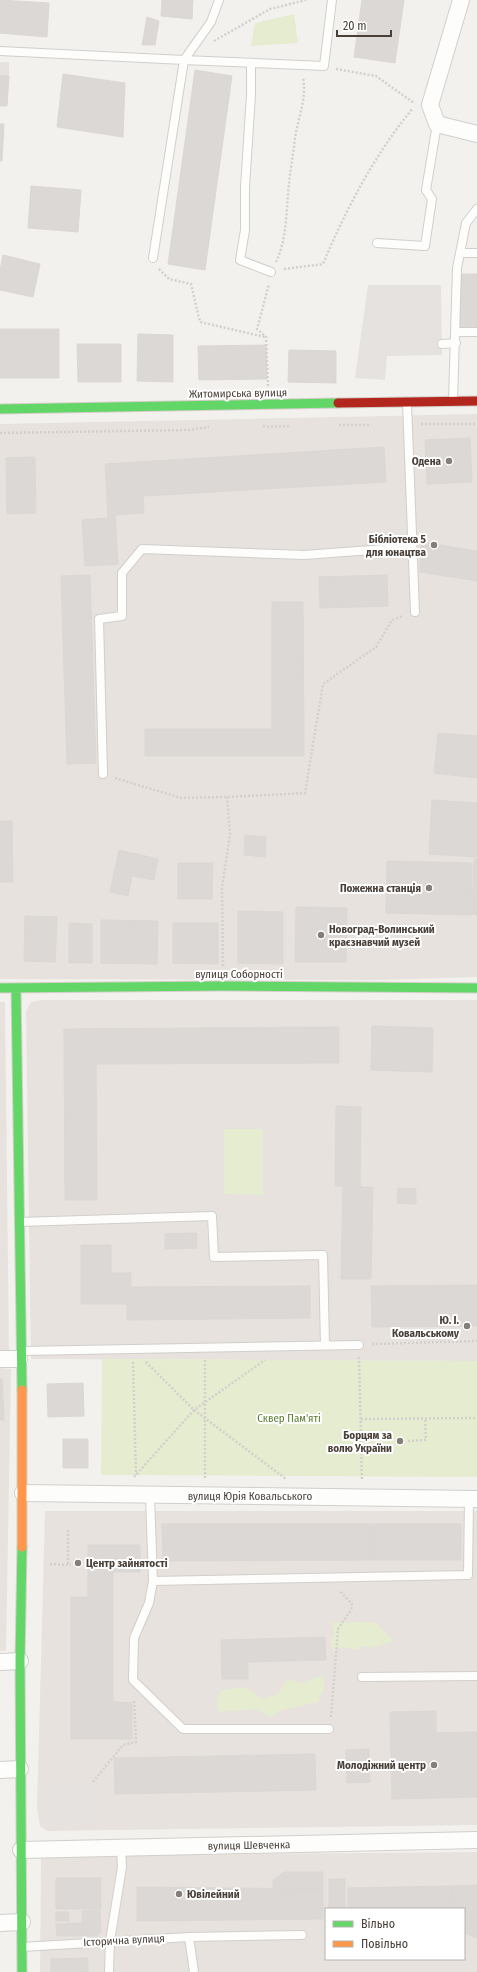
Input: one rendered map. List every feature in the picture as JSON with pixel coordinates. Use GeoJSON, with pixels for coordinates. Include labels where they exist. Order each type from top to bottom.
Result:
{"type":"FeatureCollection","features":[{"type":"Feature","properties":{"kind":"street"},"geometry":{"type":"LineString","coordinates":[[461,0],[430,105],[437,124],[477,134]]}},
{"type":"Feature","properties":{"kind":"street","name":"Житомирська вулиця"},"geometry":{"type":"LineString","coordinates":[[0,410],[477,401]]}},
{"type":"Feature","properties":{"kind":"street","name":"вулиця Соборності"},"geometry":{"type":"LineString","coordinates":[[0,988],[223,986],[477,988]]}},
{"type":"Feature","properties":{"kind":"street"},"geometry":{"type":"LineString","coordinates":[[16,988],[19,1355],[23,1493],[20,1661],[22,1972]]}},
{"type":"Feature","properties":{"kind":"street"},"geometry":{"type":"LineString","coordinates":[[0,1359],[19,1355]]}},
{"type":"Feature","properties":{"kind":"street","name":"вулиця Юрія Ковальського"},"geometry":{"type":"LineString","coordinates":[[23,1493],[150,1496],[473,1499]]}},
{"type":"Feature","properties":{"kind":"street"},"geometry":{"type":"LineString","coordinates":[[0,1662],[20,1661]]}},
{"type":"Feature","properties":{"kind":"street"},"geometry":{"type":"LineString","coordinates":[[0,1770],[20,1769]]}},
{"type":"Feature","properties":{"kind":"street","name":"вулиця Шевченка"},"geometry":{"type":"LineString","coordinates":[[21,1850],[477,1840]]}},
{"type":"Feature","properties":{"kind":"street"},"geometry":{"type":"LineString","coordinates":[[0,1923],[22,1922]]}},
{"type":"Feature","properties":{"kind":"lane"},"geometry":{"type":"LineString","coordinates":[[153,258],[184,60],[211,22],[219,0]]}},
{"type":"Feature","properties":{"kind":"lane"},"geometry":{"type":"LineString","coordinates":[[0,51],[324,66],[332,0]]}},
{"type":"Feature","properties":{"kind":"lane"},"geometry":{"type":"LineString","coordinates":[[251,63],[251,95],[245,187],[245,230],[240,260],[272,272]]}},
{"type":"Feature","properties":{"kind":"lane"},"geometry":{"type":"LineString","coordinates":[[377,243],[425,246],[432,199],[426,190],[437,124]]}},
{"type":"Feature","properties":{"kind":"lane"},"geometry":{"type":"LineString","coordinates":[[453,402],[456,343],[457,268],[466,223],[477,209]]}},
{"type":"Feature","properties":{"kind":"lane"},"geometry":{"type":"LineString","coordinates":[[460,253],[477,253]]}},
{"type":"Feature","properties":{"kind":"lane"},"geometry":{"type":"LineString","coordinates":[[456,332],[477,332]]}},
{"type":"Feature","properties":{"kind":"lane"},"geometry":{"type":"LineString","coordinates":[[442,344],[456,343]]}},
{"type":"Feature","properties":{"kind":"lane"},"geometry":{"type":"LineString","coordinates":[[407,402],[415,612]]}},
{"type":"Feature","properties":{"kind":"lane"},"geometry":{"type":"LineString","coordinates":[[103,774],[98,619],[122,616],[122,573],[142,549],[304,555],[412,547]]}},
{"type":"Feature","properties":{"kind":"lane"},"geometry":{"type":"LineString","coordinates":[[19,1222],[212,1216],[214,1257],[322,1255],[325,1345]]}},
{"type":"Feature","properties":{"kind":"lane"},"geometry":{"type":"LineString","coordinates":[[19,1355],[133,1349],[286,1345],[359,1345]]}},
{"type":"Feature","properties":{"kind":"lane"},"geometry":{"type":"LineString","coordinates":[[150,1496],[153,1580],[150,1603],[134,1638],[133,1680],[183,1729],[329,1729]]}},
{"type":"Feature","properties":{"kind":"lane"},"geometry":{"type":"LineString","coordinates":[[153,1580],[468,1576],[473,1499]]}},
{"type":"Feature","properties":{"kind":"lane"},"geometry":{"type":"LineString","coordinates":[[362,1677],[477,1676]]}},
{"type":"Feature","properties":{"kind":"lane"},"geometry":{"type":"LineString","coordinates":[[109,1972],[110,1941],[122,1867],[121,1848]]}},
{"type":"Feature","properties":{"kind":"lane","name":"Історична вулиця"},"geometry":{"type":"LineString","coordinates":[[22,1947],[189,1937],[302,1935]]}},
{"type":"Feature","properties":{"kind":"lane"},"geometry":{"type":"LineString","coordinates":[[189,1937],[194,1972]]}},
{"type":"Feature","properties":{"kind":"path"},"geometry":{"type":"LineString","coordinates":[[213,42],[270,9],[306,0]]}},
{"type":"Feature","properties":{"kind":"path"},"geometry":{"type":"LineString","coordinates":[[268,405],[266,337],[257,328],[265,305],[272,272],[280,253],[286,224],[288,195],[296,135],[305,89],[300,66]]}},
{"type":"Feature","properties":{"kind":"path"},"geometry":{"type":"LineString","coordinates":[[272,272],[292,267],[323,264],[346,210],[396,130],[416,104],[376,76],[324,66]]}},
{"type":"Feature","properties":{"kind":"path"},"geometry":{"type":"LineString","coordinates":[[153,258],[161,273],[169,279],[191,284],[200,322],[266,337]]}},
{"type":"Feature","properties":{"kind":"path"},"geometry":{"type":"LineString","coordinates":[[408,423],[477,424]]}},
{"type":"Feature","properties":{"kind":"path"},"geometry":{"type":"LineString","coordinates":[[258,424],[268,427],[297,425]]}},
{"type":"Feature","properties":{"kind":"path"},"geometry":{"type":"LineString","coordinates":[[331,425],[376,424]]}},
{"type":"Feature","properties":{"kind":"path"},"geometry":{"type":"LineString","coordinates":[[0,432],[188,430],[216,426]]}},
{"type":"Feature","properties":{"kind":"path"},"geometry":{"type":"LineString","coordinates":[[103,774],[181,798],[305,793],[323,684],[376,647],[392,620],[415,612]]}},
{"type":"Feature","properties":{"kind":"path"},"geometry":{"type":"LineString","coordinates":[[223,986],[222,888],[230,834],[227,797]]}},
{"type":"Feature","properties":{"kind":"path"},"geometry":{"type":"LineString","coordinates":[[362,1481],[359,1345],[477,1341]]}},
{"type":"Feature","properties":{"kind":"path"},"geometry":{"type":"LineString","coordinates":[[133,1479],[194,1410],[286,1345]]}},
{"type":"Feature","properties":{"kind":"path"},"geometry":{"type":"LineString","coordinates":[[205,1347],[205,1479]]}},
{"type":"Feature","properties":{"kind":"path"},"geometry":{"type":"LineString","coordinates":[[133,1349],[194,1410],[287,1480]]}},
{"type":"Feature","properties":{"kind":"path"},"geometry":{"type":"LineString","coordinates":[[133,1349],[136,1476]]}},
{"type":"Feature","properties":{"kind":"path"},"geometry":{"type":"LineString","coordinates":[[408,1441],[426,1440],[426,1418]]}},
{"type":"Feature","properties":{"kind":"path"},"geometry":{"type":"LineString","coordinates":[[361,1419],[477,1418]]}},
{"type":"Feature","properties":{"kind":"path"},"geometry":{"type":"LineString","coordinates":[[50,1564],[70,1565],[68,1530]]}},
{"type":"Feature","properties":{"kind":"path"},"geometry":{"type":"LineString","coordinates":[[327,1578],[352,1604],[351,1610],[338,1629],[329,1729]]}},
{"type":"Feature","properties":{"kind":"path"},"geometry":{"type":"LineString","coordinates":[[93,1782],[123,1745],[136,1742],[133,1680]]}},
{"type":"Feature","properties":{"kind":"shaded area"},"geometry":{"type":"Polygon","coordinates":[[[0,62],[9,62],[9,76],[0,76],[0,62]]]}},
{"type":"Feature","properties":{"kind":"shaded area"},"geometry":{"type":"Polygon","coordinates":[[[368,285],[441,285],[442,355],[387,356],[385,380],[355,378],[368,285]]]}},
{"type":"Feature","properties":{"kind":"shaded area"},"geometry":{"type":"Polygon","coordinates":[[[477,414],[477,977],[376,980],[0,979],[0,424],[477,414]]]}},
{"type":"Feature","properties":{"kind":"shaded area"},"geometry":{"type":"Polygon","coordinates":[[[42,1000],[477,1000],[477,1361],[31,1359],[26,1011],[31,1002],[42,1000]]]}},
{"type":"Feature","properties":{"kind":"shaded area"},"geometry":{"type":"Polygon","coordinates":[[[0,1002],[5,1002],[9,1353],[0,1353],[0,1002]]]}},
{"type":"Feature","properties":{"kind":"shaded area"},"geometry":{"type":"Polygon","coordinates":[[[0,1368],[11,1369],[6,1651],[0,1651],[0,1368]]]}},
{"type":"Feature","properties":{"kind":"shaded area"},"geometry":{"type":"Polygon","coordinates":[[[45,1511],[477,1511],[477,1825],[47,1831],[40,1826],[37,1808],[45,1511]]]}},
{"type":"Feature","properties":{"kind":"shaded area"},"geometry":{"type":"Polygon","coordinates":[[[96,1784],[96,1821],[47,1822],[46,1785],[96,1784]]]}},
{"type":"Feature","properties":{"kind":"shaded area"},"geometry":{"type":"Polygon","coordinates":[[[477,1852],[477,1972],[40,1972],[41,1856],[477,1852]]]}},
{"type":"Feature","properties":{"kind":"green space"},"geometry":{"type":"Polygon","coordinates":[[[294,14],[298,43],[251,46],[255,23],[294,14]]]}},
{"type":"Feature","properties":{"kind":"green space"},"geometry":{"type":"Polygon","coordinates":[[[224,1129],[263,1129],[263,1195],[224,1194],[224,1129]]]}},
{"type":"Feature","properties":{"kind":"green space","name":"Сквер Пам'яті"},"geometry":{"type":"Polygon","coordinates":[[[102,1359],[477,1361],[477,1477],[101,1475],[102,1359]]]}},
{"type":"Feature","properties":{"kind":"green space"},"geometry":{"type":"Polygon","coordinates":[[[331,1623],[376,1623],[394,1641],[371,1648],[364,1646],[359,1650],[343,1647],[334,1650],[330,1643],[334,1633],[331,1623]]]}},
{"type":"Feature","properties":{"kind":"green space"},"geometry":{"type":"Polygon","coordinates":[[[324,1675],[324,1689],[318,1702],[283,1710],[271,1717],[256,1709],[219,1712],[216,1701],[221,1690],[245,1687],[263,1699],[278,1694],[287,1679],[302,1683],[324,1675]]]}},
{"type":"Feature","properties":{"kind":"building"},"geometry":{"type":"Polygon","coordinates":[[[0,0],[49,3],[47,37],[0,33],[0,0]]]}},
{"type":"Feature","properties":{"kind":"building"},"geometry":{"type":"Polygon","coordinates":[[[162,0],[193,0],[192,19],[161,16],[162,0]]]}},
{"type":"Feature","properties":{"kind":"building"},"geometry":{"type":"Polygon","coordinates":[[[362,0],[404,0],[395,63],[354,57],[362,0]]]}},
{"type":"Feature","properties":{"kind":"building"},"geometry":{"type":"Polygon","coordinates":[[[147,17],[159,21],[155,45],[142,45],[147,17]]]}},
{"type":"Feature","properties":{"kind":"building"},"geometry":{"type":"Polygon","coordinates":[[[195,70],[232,76],[205,270],[168,264],[195,70]]]}},
{"type":"Feature","properties":{"kind":"building"},"geometry":{"type":"Polygon","coordinates":[[[63,74],[125,83],[123,137],[57,127],[63,74]]]}},
{"type":"Feature","properties":{"kind":"building"},"geometry":{"type":"Polygon","coordinates":[[[0,76],[9,76],[7,106],[0,106],[0,76]]]}},
{"type":"Feature","properties":{"kind":"building"},"geometry":{"type":"Polygon","coordinates":[[[0,124],[4,124],[2,161],[0,161],[0,124]]]}},
{"type":"Feature","properties":{"kind":"building"},"geometry":{"type":"Polygon","coordinates":[[[31,186],[81,190],[78,232],[28,228],[31,186]]]}},
{"type":"Feature","properties":{"kind":"building"},"geometry":{"type":"Polygon","coordinates":[[[3,255],[40,264],[33,297],[0,290],[0,270],[3,255]]]}},
{"type":"Feature","properties":{"kind":"building"},"geometry":{"type":"Polygon","coordinates":[[[459,274],[477,274],[477,328],[459,329],[459,274]]]}},
{"type":"Feature","properties":{"kind":"building"},"geometry":{"type":"Polygon","coordinates":[[[0,329],[59,329],[59,378],[0,378],[0,329]]]}},
{"type":"Feature","properties":{"kind":"building"},"geometry":{"type":"Polygon","coordinates":[[[138,334],[173,335],[173,382],[137,381],[138,334]]]}},
{"type":"Feature","properties":{"kind":"building"},"geometry":{"type":"Polygon","coordinates":[[[77,344],[121,344],[121,382],[78,382],[77,344]]]}},
{"type":"Feature","properties":{"kind":"building"},"geometry":{"type":"Polygon","coordinates":[[[266,345],[267,379],[199,380],[198,346],[266,345]]]}},
{"type":"Feature","properties":{"kind":"building"},"geometry":{"type":"Polygon","coordinates":[[[289,350],[336,351],[336,383],[288,382],[289,350]]]}},
{"type":"Feature","properties":{"kind":"building","name":"Одена"},"geometry":{"type":"Polygon","coordinates":[[[470,438],[472,482],[427,484],[425,440],[470,438]]]}},
{"type":"Feature","properties":{"kind":"building"},"geometry":{"type":"Polygon","coordinates":[[[384,447],[386,482],[143,496],[144,513],[115,515],[118,564],[85,566],[82,520],[108,518],[105,464],[384,447]]]}},
{"type":"Feature","properties":{"kind":"building"},"geometry":{"type":"Polygon","coordinates":[[[35,457],[36,513],[7,514],[6,458],[35,457]]]}},
{"type":"Feature","properties":{"kind":"building"},"geometry":{"type":"Polygon","coordinates":[[[421,542],[477,551],[477,581],[420,572],[421,542]]]}},
{"type":"Feature","properties":{"kind":"building"},"geometry":{"type":"Polygon","coordinates":[[[90,575],[96,763],[67,764],[61,576],[90,575]]]}},
{"type":"Feature","properties":{"kind":"building"},"geometry":{"type":"Polygon","coordinates":[[[387,575],[388,606],[320,608],[319,577],[387,575]]]}},
{"type":"Feature","properties":{"kind":"building"},"geometry":{"type":"Polygon","coordinates":[[[272,602],[303,602],[304,756],[145,756],[145,729],[272,729],[272,602]]]}},
{"type":"Feature","properties":{"kind":"building"},"geometry":{"type":"Polygon","coordinates":[[[438,733],[477,736],[477,778],[434,773],[438,733]]]}},
{"type":"Feature","properties":{"kind":"building"},"geometry":{"type":"Polygon","coordinates":[[[432,800],[477,803],[477,857],[429,854],[432,800]]]}},
{"type":"Feature","properties":{"kind":"building"},"geometry":{"type":"Polygon","coordinates":[[[0,821],[12,821],[13,882],[0,882],[0,821]]]}},
{"type":"Feature","properties":{"kind":"building"},"geometry":{"type":"Polygon","coordinates":[[[245,835],[266,837],[265,857],[244,855],[245,835]]]}},
{"type":"Feature","properties":{"kind":"building"},"geometry":{"type":"Polygon","coordinates":[[[119,850],[158,859],[154,880],[132,876],[128,896],[110,892],[119,850]]]}},
{"type":"Feature","properties":{"kind":"building"},"geometry":{"type":"Polygon","coordinates":[[[474,859],[477,859],[477,915],[472,914],[474,859]]]}},
{"type":"Feature","properties":{"kind":"building","name":"Пожежна станція"},"geometry":{"type":"Polygon","coordinates":[[[387,861],[472,863],[471,915],[386,913],[387,861]]]}},
{"type":"Feature","properties":{"kind":"building"},"geometry":{"type":"Polygon","coordinates":[[[178,863],[213,863],[212,899],[178,899],[178,863]]]}},
{"type":"Feature","properties":{"kind":"building","name":"Новоград-Волинський краєзнавчий музей"},"geometry":{"type":"Polygon","coordinates":[[[296,907],[347,908],[346,962],[295,962],[296,907]]]}},
{"type":"Feature","properties":{"kind":"building"},"geometry":{"type":"Polygon","coordinates":[[[238,911],[283,912],[283,964],[238,963],[238,911]]]}},
{"type":"Feature","properties":{"kind":"building"},"geometry":{"type":"Polygon","coordinates":[[[25,916],[57,917],[55,962],[24,961],[25,916]]]}},
{"type":"Feature","properties":{"kind":"building"},"geometry":{"type":"Polygon","coordinates":[[[101,920],[158,921],[157,964],[101,963],[101,920]]]}},
{"type":"Feature","properties":{"kind":"building"},"geometry":{"type":"Polygon","coordinates":[[[69,923],[92,924],[92,963],[69,963],[69,923]]]}},
{"type":"Feature","properties":{"kind":"building"},"geometry":{"type":"Polygon","coordinates":[[[173,923],[218,923],[218,964],[173,963],[173,923]]]}},
{"type":"Feature","properties":{"kind":"building"},"geometry":{"type":"Polygon","coordinates":[[[372,1026],[433,1028],[432,1072],[371,1070],[372,1026]]]}},
{"type":"Feature","properties":{"kind":"building"},"geometry":{"type":"Polygon","coordinates":[[[339,1027],[339,1063],[96,1064],[97,1200],[65,1200],[64,1029],[339,1027]]]}},
{"type":"Feature","properties":{"kind":"building"},"geometry":{"type":"Polygon","coordinates":[[[336,1106],[361,1107],[360,1187],[373,1187],[371,1279],[341,1279],[343,1186],[335,1186],[336,1106]]]}},
{"type":"Feature","properties":{"kind":"building"},"geometry":{"type":"Polygon","coordinates":[[[398,1188],[416,1189],[416,1204],[397,1203],[398,1188]]]}},
{"type":"Feature","properties":{"kind":"building"},"geometry":{"type":"Polygon","coordinates":[[[197,1233],[197,1248],[165,1249],[165,1234],[197,1233]]]}},
{"type":"Feature","properties":{"kind":"building"},"geometry":{"type":"Polygon","coordinates":[[[81,1245],[111,1245],[111,1273],[131,1273],[131,1287],[310,1286],[310,1318],[127,1320],[127,1304],[81,1304],[81,1245]]]}},
{"type":"Feature","properties":{"kind":"building"},"geometry":{"type":"Polygon","coordinates":[[[477,1285],[477,1326],[372,1327],[371,1286],[477,1285]]]}},
{"type":"Feature","properties":{"kind":"building"},"geometry":{"type":"Polygon","coordinates":[[[0,1379],[2,1379],[3,1398],[0,1398],[0,1379]]]}},
{"type":"Feature","properties":{"kind":"building"},"geometry":{"type":"Polygon","coordinates":[[[83,1383],[84,1416],[48,1417],[47,1384],[83,1383]]]}},
{"type":"Feature","properties":{"kind":"building"},"geometry":{"type":"Polygon","coordinates":[[[0,1398],[3,1398],[4,1420],[0,1420],[0,1398]]]}},
{"type":"Feature","properties":{"kind":"building"},"geometry":{"type":"Polygon","coordinates":[[[63,1439],[88,1439],[88,1468],[63,1468],[63,1439]]]}},
{"type":"Feature","properties":{"kind":"building"},"geometry":{"type":"Polygon","coordinates":[[[162,1524],[371,1524],[371,1560],[163,1561],[162,1524]]]}},
{"type":"Feature","properties":{"kind":"building"},"geometry":{"type":"Polygon","coordinates":[[[371,1524],[461,1524],[461,1560],[371,1560],[371,1524]]]}},
{"type":"Feature","properties":{"kind":"building"},"geometry":{"type":"Polygon","coordinates":[[[88,1545],[140,1545],[140,1572],[113,1572],[113,1702],[132,1703],[132,1739],[71,1739],[71,1597],[88,1597],[88,1545]]]}},
{"type":"Feature","properties":{"kind":"building"},"geometry":{"type":"Polygon","coordinates":[[[325,1637],[326,1660],[248,1662],[248,1679],[222,1679],[221,1640],[325,1637]]]}},
{"type":"Feature","properties":{"kind":"building","name":"Молодіжний центр"},"geometry":{"type":"Polygon","coordinates":[[[436,1711],[436,1733],[477,1732],[477,1797],[392,1799],[390,1712],[436,1711]]]}},
{"type":"Feature","properties":{"kind":"building"},"geometry":{"type":"Polygon","coordinates":[[[369,1749],[370,1782],[347,1783],[346,1750],[369,1749]]]}},
{"type":"Feature","properties":{"kind":"building"},"geometry":{"type":"Polygon","coordinates":[[[315,1754],[316,1790],[115,1794],[114,1758],[315,1754]]]}},
{"type":"Feature","properties":{"kind":"building"},"geometry":{"type":"Polygon","coordinates":[[[284,1872],[323,1872],[323,1889],[273,1888],[273,1880],[284,1872]]]}},
{"type":"Feature","properties":{"kind":"building"},"geometry":{"type":"Polygon","coordinates":[[[56,1878],[101,1878],[101,1909],[56,1909],[56,1878]]]}},
{"type":"Feature","properties":{"kind":"building"},"geometry":{"type":"Polygon","coordinates":[[[329,1879],[345,1879],[345,1908],[329,1908],[329,1879]]]}},
{"type":"Feature","properties":{"kind":"building"},"geometry":{"type":"Polygon","coordinates":[[[477,1885],[477,1938],[465,1933],[465,1908],[453,1908],[452,1886],[477,1885]]]}},
{"type":"Feature","properties":{"kind":"building"},"geometry":{"type":"Polygon","coordinates":[[[452,1886],[453,1908],[348,1908],[348,1888],[452,1886]]]}},
{"type":"Feature","properties":{"kind":"building"},"geometry":{"type":"Polygon","coordinates":[[[137,1887],[323,1889],[323,1919],[137,1921],[137,1887]]]}},
{"type":"Feature","properties":{"kind":"building"},"geometry":{"type":"Polygon","coordinates":[[[100,1910],[101,1931],[97,1936],[83,1936],[82,1911],[100,1910]]]}},
{"type":"Feature","properties":{"kind":"building"},"geometry":{"type":"Polygon","coordinates":[[[56,1912],[69,1912],[69,1921],[56,1921],[56,1912]]]}},
{"type":"Feature","properties":{"kind":"building"},"geometry":{"type":"Polygon","coordinates":[[[83,1923],[83,1936],[57,1936],[56,1924],[83,1923]]]}},
{"type":"Feature","properties":{"kind":"building"},"geometry":{"type":"Polygon","coordinates":[[[88,1958],[88,1972],[51,1972],[51,1959],[88,1958]]]}},
{"type":"Feature","properties":{"kind":"traffic: fast"},"geometry":{"type":"LineString","coordinates":[[0,409],[338,403]]}},
{"type":"Feature","properties":{"kind":"traffic: fast"},"geometry":{"type":"LineString","coordinates":[[0,988],[223,986],[477,988]]}},
{"type":"Feature","properties":{"kind":"traffic: fast"},"geometry":{"type":"LineString","coordinates":[[16,988],[22,1390]]}},
{"type":"Feature","properties":{"kind":"traffic: fast"},"geometry":{"type":"LineString","coordinates":[[22,1547],[20,1661],[22,1972]]}},
{"type":"Feature","properties":{"kind":"traffic: slow"},"geometry":{"type":"LineString","coordinates":[[22,1390],[22,1547]]}},
{"type":"Feature","properties":{"kind":"traffic: jam"},"geometry":{"type":"LineString","coordinates":[[338,403],[477,401]]}},
{"type":"Feature","properties":{"kind":"place","name":"Одена"},"geometry":{"type":"Point","coordinates":[449,461]}},
{"type":"Feature","properties":{"kind":"place","name":"Бібліотека 5 для юнацтва"},"geometry":{"type":"Point","coordinates":[434,545]}},
{"type":"Feature","properties":{"kind":"place","name":"Пожежна станція"},"geometry":{"type":"Point","coordinates":[429,888]}},
{"type":"Feature","properties":{"kind":"place","name":"Новоград-Волинський краєзнавчий музей"},"geometry":{"type":"Point","coordinates":[321,935]}},
{"type":"Feature","properties":{"kind":"place","name":"Ю. І. Ковальському"},"geometry":{"type":"Point","coordinates":[467,1326]}},
{"type":"Feature","properties":{"kind":"place","name":"Борцям за волю України"},"geometry":{"type":"Point","coordinates":[400,1441]}},
{"type":"Feature","properties":{"kind":"place","name":"Центр зайнятості"},"geometry":{"type":"Point","coordinates":[78,1563]}},
{"type":"Feature","properties":{"kind":"place","name":"Молодіжний центр"},"geometry":{"type":"Point","coordinates":[434,1765]}},
{"type":"Feature","properties":{"kind":"place","name":"Ювілейний"},"geometry":{"type":"Point","coordinates":[179,1894]}}]}
